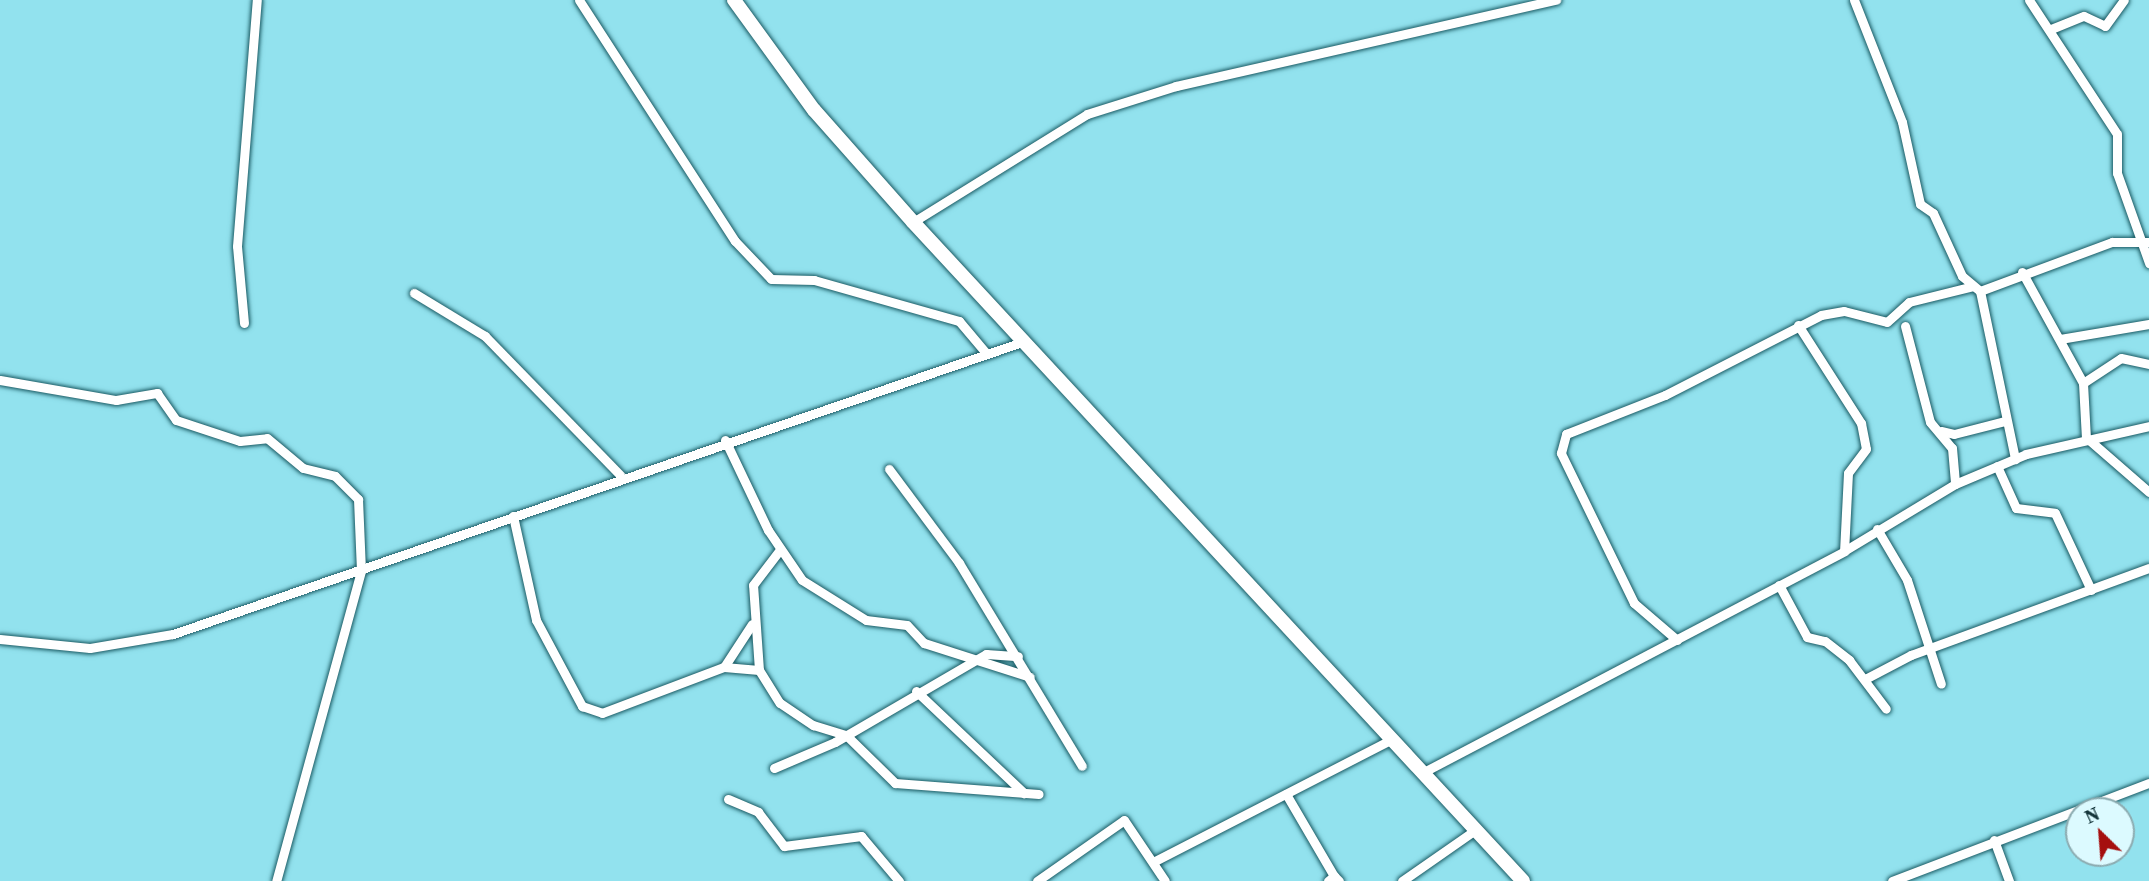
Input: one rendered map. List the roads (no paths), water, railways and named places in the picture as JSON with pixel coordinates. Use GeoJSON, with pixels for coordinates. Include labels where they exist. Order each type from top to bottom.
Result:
{"type":"FeatureCollection","features":[{"type":"Feature","properties":{"kind":"highway"},"geometry":{"type":"LineString","coordinates":[[734,0],[814,110],[913,222],[1028,340],[1523,881]]}},
{"type":"Feature","properties":{"kind":"street"},"geometry":{"type":"LineString","coordinates":[[244,323],[237,246],[257,0]]}},
{"type":"Feature","properties":{"kind":"street"},"geometry":{"type":"LineString","coordinates":[[579,0],[735,241],[771,279],[814,280],[959,321],[986,353]]}},
{"type":"Feature","properties":{"kind":"street"},"geometry":{"type":"LineString","coordinates":[[913,222],[1087,114],[1176,86],[1556,0]]}},
{"type":"Feature","properties":{"kind":"street"},"geometry":{"type":"LineString","coordinates":[[1854,0],[1902,122],[1920,204],[1933,213],[1977,289],[2015,459]]}},
{"type":"Feature","properties":{"kind":"street"},"geometry":{"type":"LineString","coordinates":[[2029,0],[2051,29],[2085,94],[2117,134],[2118,173],[2147,242],[2149,264]]}},
{"type":"Feature","properties":{"kind":"street"},"geometry":{"type":"LineString","coordinates":[[2051,29],[2084,16],[2105,26],[2124,0]]}},
{"type":"Feature","properties":{"kind":"street"},"geometry":{"type":"LineString","coordinates":[[1677,640],[1634,603],[1561,442],[1798,325],[1844,312],[1887,322],[1909,302],[1977,289],[2022,271],[2097,253],[2112,242],[2147,242]]}},
{"type":"Feature","properties":{"kind":"street"},"geometry":{"type":"LineString","coordinates":[[2022,271],[2083,383],[2087,439],[2149,492]]}},
{"type":"Feature","properties":{"kind":"street"},"geometry":{"type":"LineString","coordinates":[[414,293],[485,336],[620,475]]}},
{"type":"Feature","properties":{"kind":"street"},"geometry":{"type":"LineString","coordinates":[[2060,340],[2149,324]]}},
{"type":"Feature","properties":{"kind":"street"},"geometry":{"type":"LineString","coordinates":[[1798,325],[1861,423],[1866,449],[1848,473],[1844,551]]}},
{"type":"Feature","properties":{"kind":"street"},"geometry":{"type":"LineString","coordinates":[[1905,326],[1916,386],[1930,422],[1941,431],[1952,449],[1955,484]]}},
{"type":"Feature","properties":{"kind":"street"},"geometry":{"type":"LineString","coordinates":[[0,639],[90,648],[133,643],[361,571],[620,475],[1028,340]]}},
{"type":"Feature","properties":{"kind":"street"},"geometry":{"type":"LineString","coordinates":[[2083,383],[2121,358],[2149,364]]}},
{"type":"Feature","properties":{"kind":"street"},"geometry":{"type":"LineString","coordinates":[[0,380],[116,400],[157,393],[176,420],[240,441],[267,438],[303,468],[335,476],[358,499],[361,571],[276,881]]}},
{"type":"Feature","properties":{"kind":"street"},"geometry":{"type":"LineString","coordinates":[[1941,431],[1954,435],[2005,421]]}},
{"type":"Feature","properties":{"kind":"street"},"geometry":{"type":"LineString","coordinates":[[1422,773],[1844,551],[1877,528],[1955,484],[2015,459],[2087,439],[2149,426]]}},
{"type":"Feature","properties":{"kind":"street"},"geometry":{"type":"LineString","coordinates":[[725,440],[779,551],[802,580],[866,620],[907,625],[924,643],[971,662],[1030,677]]}},
{"type":"Feature","properties":{"kind":"street"},"geometry":{"type":"LineString","coordinates":[[1997,466],[2016,509],[2055,513],[2091,590]]}},
{"type":"Feature","properties":{"kind":"street"},"geometry":{"type":"LineString","coordinates":[[889,469],[932,522],[1018,656],[1082,766]]}},
{"type":"Feature","properties":{"kind":"street"},"geometry":{"type":"LineString","coordinates":[[513,516],[536,620],[582,706],[602,713],[724,667],[759,670]]}},
{"type":"Feature","properties":{"kind":"street"},"geometry":{"type":"LineString","coordinates":[[1877,528],[1907,580],[1927,651],[1941,684]]}},
{"type":"Feature","properties":{"kind":"street"},"geometry":{"type":"LineString","coordinates":[[779,551],[753,585],[752,624],[759,670],[780,704],[813,725],[846,735],[895,783],[1039,794]]}},
{"type":"Feature","properties":{"kind":"street"},"geometry":{"type":"LineString","coordinates":[[1867,678],[1927,651],[2149,568]]}},
{"type":"Feature","properties":{"kind":"street"},"geometry":{"type":"LineString","coordinates":[[1779,585],[1807,637],[1825,641],[1867,678],[1886,709]]}},
{"type":"Feature","properties":{"kind":"street"},"geometry":{"type":"LineString","coordinates":[[724,667],[752,624]]}},
{"type":"Feature","properties":{"kind":"street"},"geometry":{"type":"LineString","coordinates":[[774,768],[846,735],[916,691],[986,654],[1018,656]]}},
{"type":"Feature","properties":{"kind":"street"},"geometry":{"type":"LineString","coordinates":[[916,691],[1024,793]]}},
{"type":"Feature","properties":{"kind":"street"},"geometry":{"type":"LineString","coordinates":[[1153,862],[1392,739]]}},
{"type":"Feature","properties":{"kind":"street"},"geometry":{"type":"LineString","coordinates":[[1892,881],[2149,783]]}},
{"type":"Feature","properties":{"kind":"street"},"geometry":{"type":"LineString","coordinates":[[1286,794],[1334,879]]}},
{"type":"Feature","properties":{"kind":"street"},"geometry":{"type":"LineString","coordinates":[[728,799],[758,812],[783,846],[862,836],[898,881]]}},
{"type":"Feature","properties":{"kind":"street"},"geometry":{"type":"LineString","coordinates":[[1037,881],[1124,820],[1165,881]]}},
{"type":"Feature","properties":{"kind":"street"},"geometry":{"type":"LineString","coordinates":[[1402,881],[1475,830]]}},
{"type":"Feature","properties":{"kind":"street"},"geometry":{"type":"LineString","coordinates":[[1994,840],[2009,881]]}}]}
